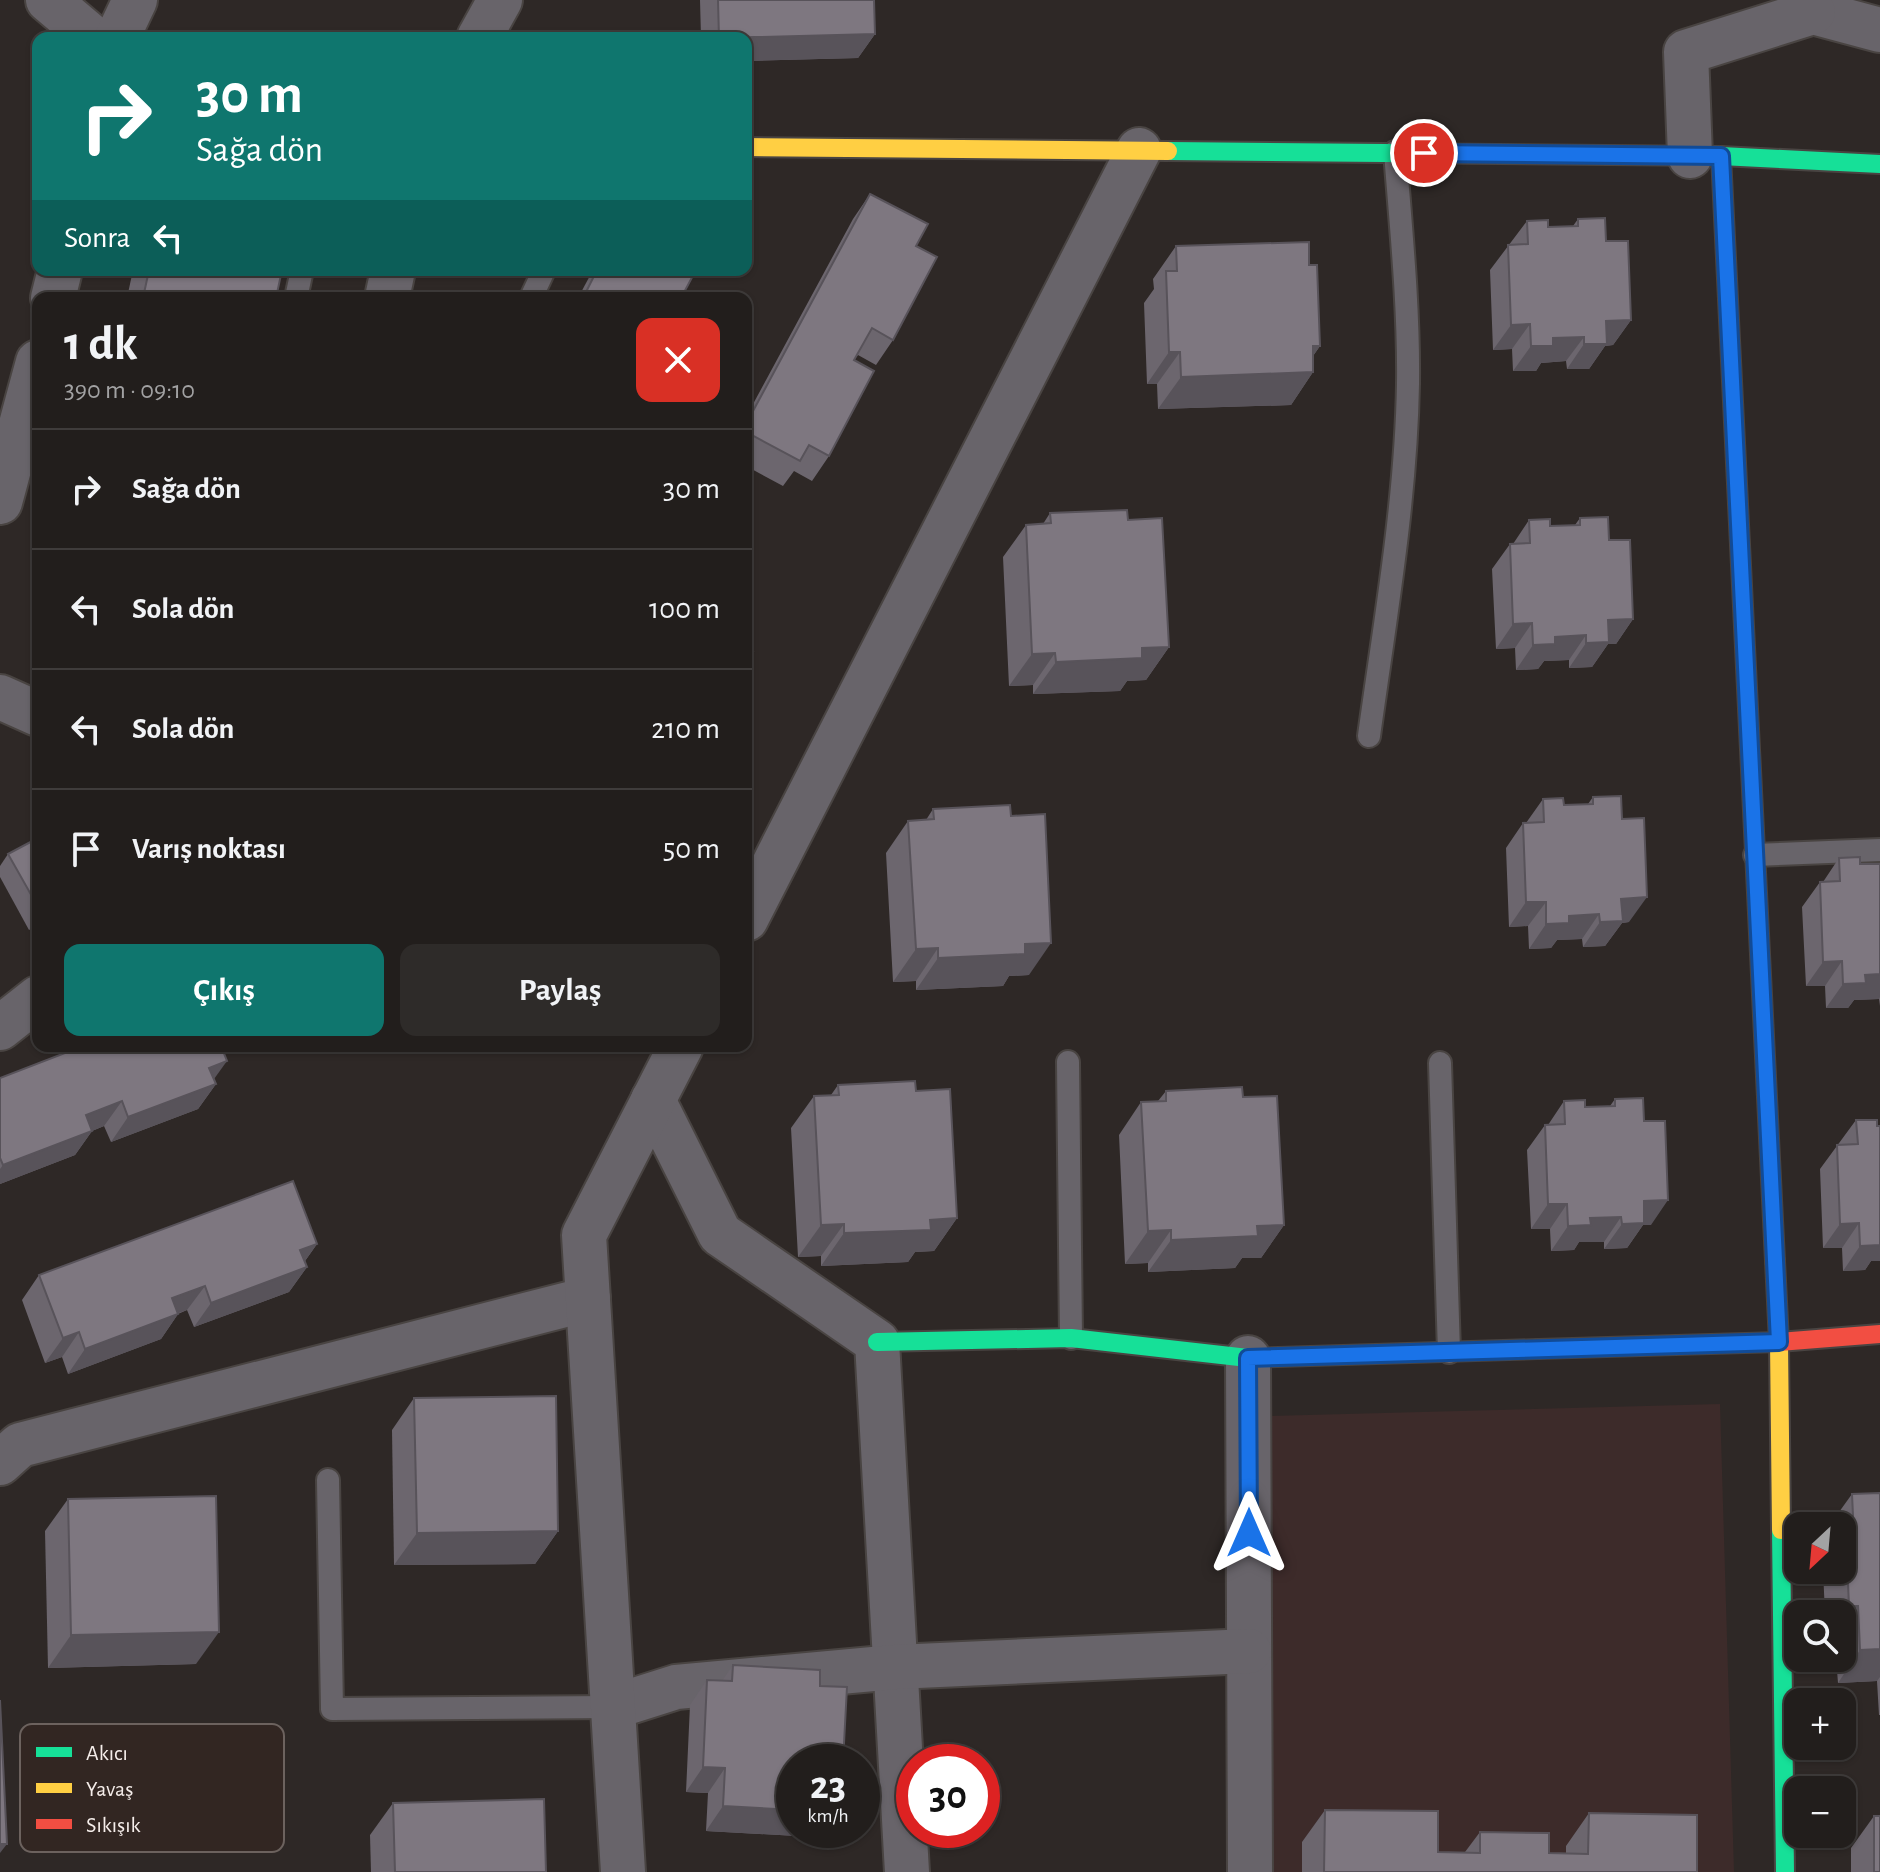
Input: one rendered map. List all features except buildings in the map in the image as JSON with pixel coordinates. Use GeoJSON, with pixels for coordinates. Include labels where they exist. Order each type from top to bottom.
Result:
{"type":"FeatureCollection","features":[{"type":"Feature","properties":{"kind":"street"},"geometry":{"type":"LineString","coordinates":[[48,0],[86,32]]}},
{"type":"Feature","properties":{"kind":"street"},"geometry":{"type":"LineString","coordinates":[[120,32],[135,0]]}},
{"type":"Feature","properties":{"kind":"street"},"geometry":{"type":"LineString","coordinates":[[482,32],[500,0]]}},
{"type":"Feature","properties":{"kind":"street"},"geometry":{"type":"LineString","coordinates":[[1785,1872],[1779,1342],[1755,855],[1706,156],[1686,52],[1807,6],[1880,30]]}},
{"type":"Feature","properties":{"kind":"street"},"geometry":{"type":"LineString","coordinates":[[752,147],[1706,156],[1880,164]]}},
{"type":"Feature","properties":{"kind":"street"},"geometry":{"type":"LineString","coordinates":[[752,907],[1139,150]]}},
{"type":"Feature","properties":{"kind":"street"},"geometry":{"type":"LineString","coordinates":[[0,502],[32,384]]}},
{"type":"Feature","properties":{"kind":"street"},"geometry":{"type":"LineString","coordinates":[[0,697],[32,711]]}},
{"type":"Feature","properties":{"kind":"street"},"geometry":{"type":"LineString","coordinates":[[0,1028],[32,1003]]}},
{"type":"Feature","properties":{"kind":"street"},"geometry":{"type":"LineString","coordinates":[[623,1872],[584,1235],[678,1052]]}},
{"type":"Feature","properties":{"kind":"street"},"geometry":{"type":"LineString","coordinates":[[653,1100],[720,1234],[877,1342],[1071,1338],[1248,1358],[1779,1342],[1880,1334]]}},
{"type":"Feature","properties":{"kind":"street"},"geometry":{"type":"LineString","coordinates":[[0,1463],[20,1445],[588,1299]]}},
{"type":"Feature","properties":{"kind":"street"},"geometry":{"type":"LineString","coordinates":[[877,1342],[907,1872]]}},
{"type":"Feature","properties":{"kind":"street"},"geometry":{"type":"LineString","coordinates":[[1248,1358],[1250,1872]]}},
{"type":"Feature","properties":{"kind":"street"},"geometry":{"type":"LineString","coordinates":[[613,1707],[676,1687],[895,1667],[1249,1651]]}},
{"type":"Feature","properties":{"kind":"lane"},"geometry":{"type":"LineString","coordinates":[[1369,736],[1398,521],[1408,384],[1395,152]]}},
{"type":"Feature","properties":{"kind":"lane"},"geometry":{"type":"LineString","coordinates":[[1755,855],[1880,850]]}},
{"type":"Feature","properties":{"kind":"lane"},"geometry":{"type":"LineString","coordinates":[[1068,1062],[1071,1338]]}},
{"type":"Feature","properties":{"kind":"lane"},"geometry":{"type":"LineString","coordinates":[[1440,1063],[1449,1352]]}},
{"type":"Feature","properties":{"kind":"lane"},"geometry":{"type":"LineString","coordinates":[[328,1480],[332,1709],[613,1707]]}},
{"type":"Feature","properties":{"kind":"shaded area"},"geometry":{"type":"Polygon","coordinates":[[[1720,1404],[1734,1872],[1270,1872],[1266,1416],[1720,1404]]]}},
{"type":"Feature","properties":{"kind":"traffic: fast"},"geometry":{"type":"LineString","coordinates":[[1168,151],[1721,156],[1880,164]]}},
{"type":"Feature","properties":{"kind":"traffic: fast"},"geometry":{"type":"LineString","coordinates":[[1721,156],[1775,1261]]}},
{"type":"Feature","properties":{"kind":"traffic: fast"},"geometry":{"type":"LineString","coordinates":[[877,1342],[1071,1338],[1248,1358],[1538,1349]]}},
{"type":"Feature","properties":{"kind":"traffic: fast"},"geometry":{"type":"LineString","coordinates":[[1781,1530],[1785,1872]]}},
{"type":"Feature","properties":{"kind":"traffic: slow"},"geometry":{"type":"LineString","coordinates":[[752,147],[1168,151]]}},
{"type":"Feature","properties":{"kind":"traffic: slow"},"geometry":{"type":"LineString","coordinates":[[1775,1261],[1781,1530]]}},
{"type":"Feature","properties":{"kind":"traffic: jam"},"geometry":{"type":"LineString","coordinates":[[1538,1349],[1779,1342],[1880,1334]]}},
{"type":"Feature","properties":{"kind":"route"},"geometry":{"type":"LineString","coordinates":[[1249,1533],[1248,1358],[1779,1342],[1721,156],[1424,153]]}}]}
